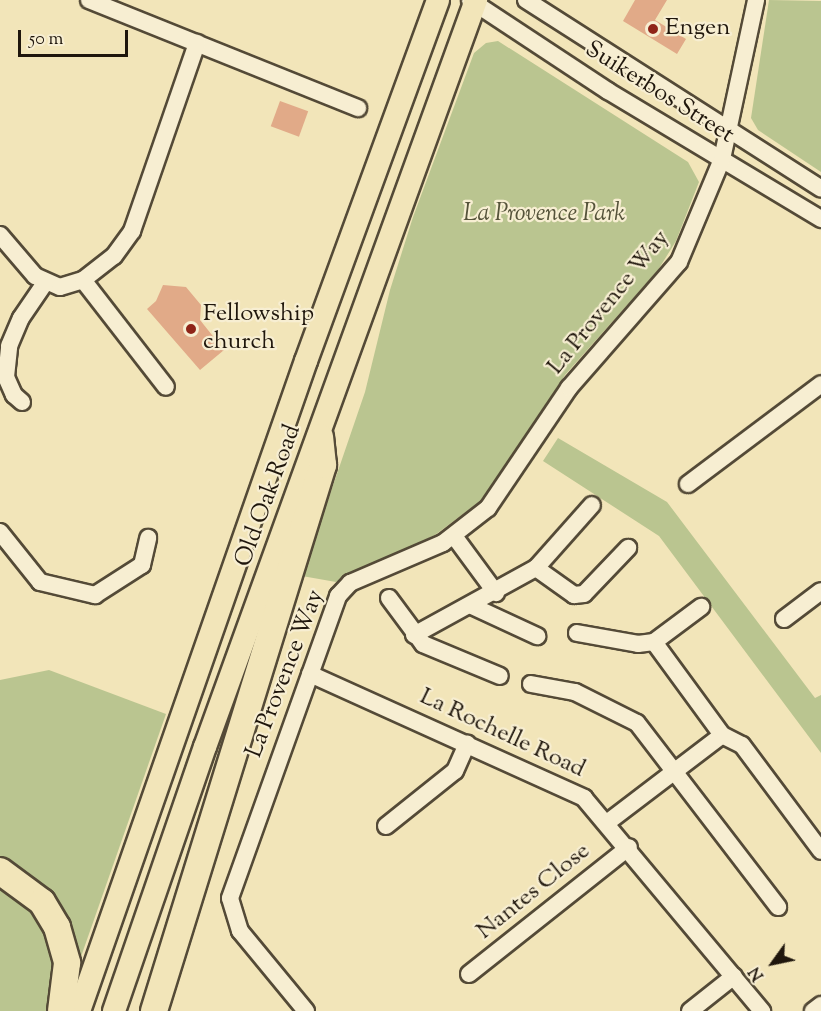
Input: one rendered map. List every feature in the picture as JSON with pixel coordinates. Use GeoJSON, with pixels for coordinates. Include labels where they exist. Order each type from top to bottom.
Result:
{"type":"FeatureCollection","features":[{"type":"Feature","properties":{"kind":"highway"},"geometry":{"type":"LineString","coordinates":[[154,1011],[323,465],[320,437]]}},
{"type":"Feature","properties":{"kind":"highway"},"geometry":{"type":"LineString","coordinates":[[0,871],[42,902],[57,927],[67,963],[61,1011]]}},
{"type":"Feature","properties":{"kind":"main road","name":"Old Oak Road"},"geometry":{"type":"LineString","coordinates":[[79,1011],[309,351],[438,0]]}},
{"type":"Feature","properties":{"kind":"main road","name":"Old Oak Road"},"geometry":{"type":"LineString","coordinates":[[114,1011],[205,747],[320,437],[340,374],[474,1]]}},
{"type":"Feature","properties":{"kind":"street"},"geometry":{"type":"LineString","coordinates":[[89,0],[358,108]]}},
{"type":"Feature","properties":{"kind":"street","name":"Suikerbos Street"},"geometry":{"type":"LineString","coordinates":[[526,0],[821,189]]}},
{"type":"Feature","properties":{"kind":"street","name":"La Provence Way"},"geometry":{"type":"LineString","coordinates":[[306,1011],[240,930],[230,898],[338,597],[346,586],[454,537],[497,498],[569,388],[679,262],[722,159],[756,0]]}},
{"type":"Feature","properties":{"kind":"street","name":"Suikerbos Street"},"geometry":{"type":"LineString","coordinates":[[474,1],[608,91],[821,219]]}},
{"type":"Feature","properties":{"kind":"street"},"geometry":{"type":"LineString","coordinates":[[0,235],[27,268],[45,283],[66,287],[82,280],[114,256],[129,236],[197,43]]}},
{"type":"Feature","properties":{"kind":"street"},"geometry":{"type":"LineString","coordinates":[[82,280],[166,387]]}},
{"type":"Feature","properties":{"kind":"street"},"geometry":{"type":"LineString","coordinates":[[22,402],[14,395],[6,376],[9,346],[21,318],[45,283]]}},
{"type":"Feature","properties":{"kind":"street"},"geometry":{"type":"LineString","coordinates":[[688,484],[821,384]]}},
{"type":"Feature","properties":{"kind":"street"},"geometry":{"type":"LineString","coordinates":[[414,635],[496,593],[536,568],[592,504]]}},
{"type":"Feature","properties":{"kind":"street"},"geometry":{"type":"LineString","coordinates":[[0,532],[40,582],[95,596],[142,564],[148,538]]}},
{"type":"Feature","properties":{"kind":"street"},"geometry":{"type":"LineString","coordinates":[[454,537],[496,593]]}},
{"type":"Feature","properties":{"kind":"street"},"geometry":{"type":"LineString","coordinates":[[536,568],[574,595],[585,594],[628,548]]}},
{"type":"Feature","properties":{"kind":"street"},"geometry":{"type":"LineString","coordinates":[[784,618],[821,591]]}},
{"type":"Feature","properties":{"kind":"street"},"geometry":{"type":"LineString","coordinates":[[389,598],[414,635],[427,646],[500,676]]}},
{"type":"Feature","properties":{"kind":"street"},"geometry":{"type":"LineString","coordinates":[[472,606],[537,636]]}},
{"type":"Feature","properties":{"kind":"street"},"geometry":{"type":"LineString","coordinates":[[577,633],[638,644],[654,642],[701,607]]}},
{"type":"Feature","properties":{"kind":"street"},"geometry":{"type":"LineString","coordinates":[[654,642],[722,735],[742,745],[821,851]]}},
{"type":"Feature","properties":{"kind":"street","name":"La Rochelle Road"},"geometry":{"type":"LineString","coordinates":[[310,674],[578,794],[608,822],[762,1011]]}},
{"type":"Feature","properties":{"kind":"street"},"geometry":{"type":"LineString","coordinates":[[531,684],[575,692],[631,719],[778,907]]}},
{"type":"Feature","properties":{"kind":"street"},"geometry":{"type":"LineString","coordinates":[[608,822],[722,735]]}},
{"type":"Feature","properties":{"kind":"street"},"geometry":{"type":"LineString","coordinates":[[386,826],[454,771],[467,744]]}},
{"type":"Feature","properties":{"kind":"street","name":"Nantes Close"},"geometry":{"type":"LineString","coordinates":[[469,974],[629,847]]}},
{"type":"Feature","properties":{"kind":"street"},"geometry":{"type":"LineString","coordinates":[[690,1011],[734,976]]}},
{"type":"Feature","properties":{"kind":"street"},"geometry":{"type":"LineString","coordinates":[[813,1011],[821,1005]]}},
{"type":"Feature","properties":{"kind":"green space"},"geometry":{"type":"Polygon","coordinates":[[[769,0],[821,1],[821,172],[758,130],[751,118],[769,0]]]}},
{"type":"Feature","properties":{"kind":"green space","name":"La Provence Park"},"geometry":{"type":"Polygon","coordinates":[[[498,41],[688,162],[699,182],[676,241],[658,270],[565,375],[503,472],[479,502],[435,535],[336,582],[302,576],[365,392],[390,290],[413,217],[474,53],[486,43],[498,41]]]}},
{"type":"Feature","properties":{"kind":"green space"},"geometry":{"type":"Polygon","coordinates":[[[558,438],[667,502],[815,698],[821,695],[821,753],[659,536],[543,461],[558,438]]]}},
{"type":"Feature","properties":{"kind":"green space"},"geometry":{"type":"Polygon","coordinates":[[[49,670],[166,714],[62,1011],[0,1011],[0,680],[49,670]]]}},
{"type":"Feature","properties":{"kind":"building"},"geometry":{"type":"Polygon","coordinates":[[[635,0],[667,0],[655,20],[686,39],[677,54],[623,21],[635,0]]]}},
{"type":"Feature","properties":{"kind":"building"},"geometry":{"type":"Polygon","coordinates":[[[280,101],[308,111],[299,137],[271,126],[280,101]]]}},
{"type":"Feature","properties":{"kind":"building","name":"Fellowship church"},"geometry":{"type":"Polygon","coordinates":[[[163,285],[186,287],[201,305],[200,320],[224,350],[200,370],[147,309],[156,301],[163,285]]]}},
{"type":"Feature","properties":{"kind":"place","name":"Engen"},"geometry":{"type":"Point","coordinates":[653,29]}},
{"type":"Feature","properties":{"kind":"place","name":"Fellowship church"},"geometry":{"type":"Point","coordinates":[191,329]}}]}
